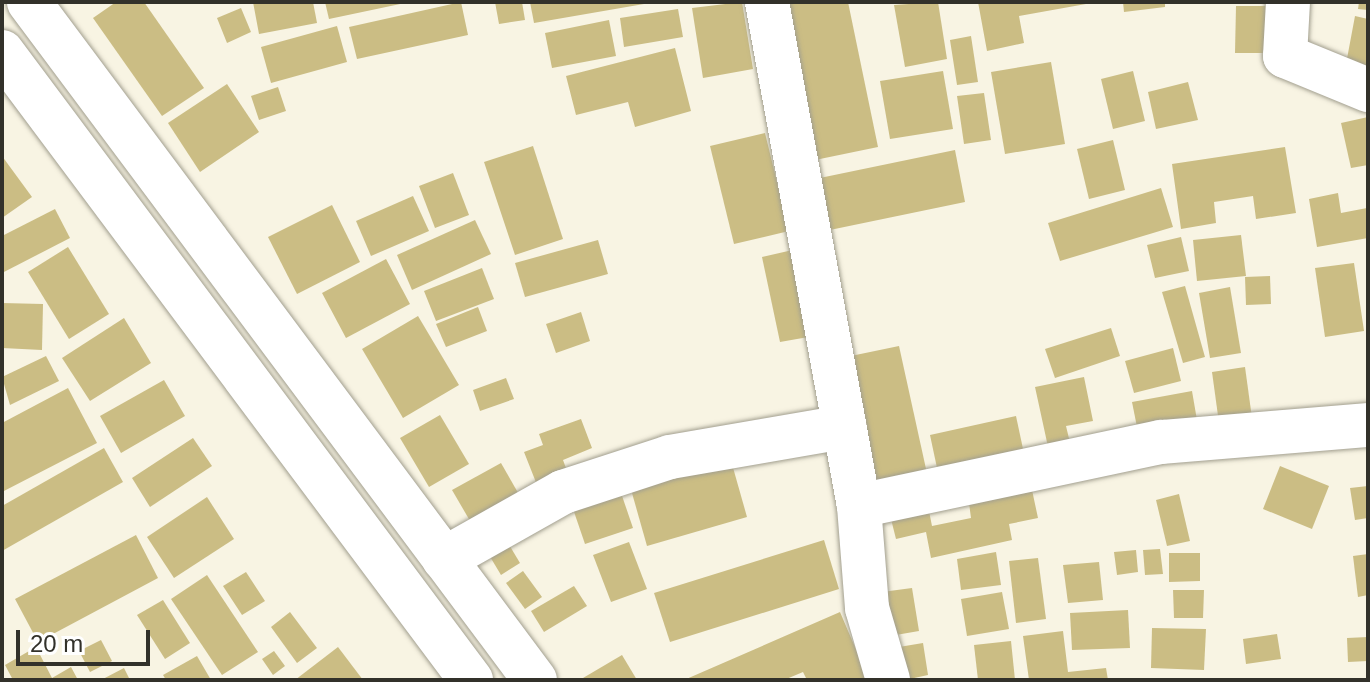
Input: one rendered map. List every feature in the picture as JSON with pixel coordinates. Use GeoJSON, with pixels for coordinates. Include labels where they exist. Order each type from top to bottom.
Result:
{"type":"FeatureCollection","features":[{"type":"Feature","properties":{"kind":"street"},"geometry":{"type":"LineString","coordinates":[[29,2],[535,680]]}},
{"type":"Feature","properties":{"kind":"street"},"geometry":{"type":"LineString","coordinates":[[767,2],[859,506],[867,608],[888,680]]}},
{"type":"Feature","properties":{"kind":"street"},"geometry":{"type":"LineString","coordinates":[[1288,2],[1285,56],[1368,90]]}},
{"type":"Feature","properties":{"kind":"street"},"geometry":{"type":"LineString","coordinates":[[2,52],[471,680]]}},
{"type":"Feature","properties":{"kind":"street"},"geometry":{"type":"LineString","coordinates":[[859,506],[1161,442],[1368,425]]}},
{"type":"Feature","properties":{"kind":"street"},"geometry":{"type":"LineString","coordinates":[[444,559],[563,492],[670,457],[844,427]]}},
{"type":"Feature","properties":{"kind":"building"},"geometry":{"type":"Polygon","coordinates":[[[116,2],[144,2],[204,88],[162,116],[93,18],[116,2]]]}},
{"type":"Feature","properties":{"kind":"building"},"geometry":{"type":"Polygon","coordinates":[[[253,2],[313,2],[317,23],[259,34],[253,2]]]}},
{"type":"Feature","properties":{"kind":"building"},"geometry":{"type":"Polygon","coordinates":[[[325,2],[405,2],[405,3],[329,19],[325,2]]]}},
{"type":"Feature","properties":{"kind":"building"},"geometry":{"type":"Polygon","coordinates":[[[461,2],[468,35],[357,59],[349,27],[461,2]]]}},
{"type":"Feature","properties":{"kind":"building"},"geometry":{"type":"Polygon","coordinates":[[[495,2],[522,2],[525,20],[499,24],[495,2]]]}},
{"type":"Feature","properties":{"kind":"building"},"geometry":{"type":"Polygon","coordinates":[[[530,2],[644,2],[644,4],[534,23],[530,2]]]}},
{"type":"Feature","properties":{"kind":"building"},"geometry":{"type":"Polygon","coordinates":[[[742,2],[753,69],[703,78],[692,8],[742,2]]]}},
{"type":"Feature","properties":{"kind":"building"},"geometry":{"type":"Polygon","coordinates":[[[783,2],[848,2],[878,147],[815,160],[783,2]]]}},
{"type":"Feature","properties":{"kind":"building"},"geometry":{"type":"Polygon","coordinates":[[[938,2],[947,59],[905,67],[894,5],[938,2]]]}},
{"type":"Feature","properties":{"kind":"building"},"geometry":{"type":"Polygon","coordinates":[[[978,2],[1086,4],[1019,16],[1024,43],[987,51],[978,2]]]}},
{"type":"Feature","properties":{"kind":"building"},"geometry":{"type":"Polygon","coordinates":[[[1123,2],[1165,2],[1165,7],[1124,12],[1123,2]]]}},
{"type":"Feature","properties":{"kind":"building"},"geometry":{"type":"Polygon","coordinates":[[[1359,2],[1368,2],[1368,10],[1358,9],[1359,2]]]}},
{"type":"Feature","properties":{"kind":"building"},"geometry":{"type":"Polygon","coordinates":[[[1236,6],[1271,6],[1270,53],[1235,53],[1236,6]]]}},
{"type":"Feature","properties":{"kind":"building"},"geometry":{"type":"Polygon","coordinates":[[[241,8],[251,32],[227,43],[217,18],[241,8]]]}},
{"type":"Feature","properties":{"kind":"building"},"geometry":{"type":"Polygon","coordinates":[[[678,9],[683,37],[624,47],[620,18],[678,9]]]}},
{"type":"Feature","properties":{"kind":"building"},"geometry":{"type":"Polygon","coordinates":[[[1355,16],[1368,19],[1368,68],[1346,64],[1355,16]]]}},
{"type":"Feature","properties":{"kind":"building"},"geometry":{"type":"Polygon","coordinates":[[[609,20],[616,56],[552,68],[545,33],[609,20]]]}},
{"type":"Feature","properties":{"kind":"building"},"geometry":{"type":"Polygon","coordinates":[[[337,26],[347,62],[271,83],[261,47],[337,26]]]}},
{"type":"Feature","properties":{"kind":"building"},"geometry":{"type":"Polygon","coordinates":[[[971,36],[978,82],[957,85],[950,40],[971,36]]]}},
{"type":"Feature","properties":{"kind":"building"},"geometry":{"type":"Polygon","coordinates":[[[675,48],[691,111],[635,127],[628,102],[576,115],[566,76],[675,48]]]}},
{"type":"Feature","properties":{"kind":"building"},"geometry":{"type":"Polygon","coordinates":[[[1051,62],[1065,144],[1005,154],[991,72],[1051,62]]]}},
{"type":"Feature","properties":{"kind":"building"},"geometry":{"type":"Polygon","coordinates":[[[943,71],[953,129],[890,139],[880,81],[943,71]]]}},
{"type":"Feature","properties":{"kind":"building"},"geometry":{"type":"Polygon","coordinates":[[[1133,71],[1145,121],[1113,129],[1101,79],[1133,71]]]}},
{"type":"Feature","properties":{"kind":"building"},"geometry":{"type":"Polygon","coordinates":[[[1188,82],[1198,120],[1156,129],[1148,92],[1188,82]]]}},
{"type":"Feature","properties":{"kind":"building"},"geometry":{"type":"Polygon","coordinates":[[[227,84],[259,132],[200,172],[168,123],[227,84]]]}},
{"type":"Feature","properties":{"kind":"building"},"geometry":{"type":"Polygon","coordinates":[[[278,87],[286,111],[259,120],[251,96],[278,87]]]}},
{"type":"Feature","properties":{"kind":"building"},"geometry":{"type":"Polygon","coordinates":[[[984,93],[991,140],[964,144],[957,96],[984,93]]]}},
{"type":"Feature","properties":{"kind":"building"},"geometry":{"type":"Polygon","coordinates":[[[1368,117],[1368,165],[1351,168],[1341,123],[1368,117]]]}},
{"type":"Feature","properties":{"kind":"building"},"geometry":{"type":"Polygon","coordinates":[[[765,133],[789,231],[734,244],[710,146],[765,133]]]}},
{"type":"Feature","properties":{"kind":"building"},"geometry":{"type":"Polygon","coordinates":[[[1113,140],[1125,190],[1089,199],[1077,149],[1113,140]]]}},
{"type":"Feature","properties":{"kind":"building"},"geometry":{"type":"Polygon","coordinates":[[[533,146],[563,239],[515,255],[484,162],[533,146]]]}},
{"type":"Feature","properties":{"kind":"building"},"geometry":{"type":"Polygon","coordinates":[[[1285,147],[1296,213],[1256,219],[1253,196],[1214,202],[1216,223],[1181,229],[1172,164],[1285,147]]]}},
{"type":"Feature","properties":{"kind":"building"},"geometry":{"type":"Polygon","coordinates":[[[955,150],[965,202],[825,231],[815,179],[955,150]]]}},
{"type":"Feature","properties":{"kind":"building"},"geometry":{"type":"Polygon","coordinates":[[[2,156],[32,197],[2,218],[2,156]]]}},
{"type":"Feature","properties":{"kind":"building"},"geometry":{"type":"Polygon","coordinates":[[[453,173],[469,215],[435,228],[419,186],[453,173]]]}},
{"type":"Feature","properties":{"kind":"building"},"geometry":{"type":"Polygon","coordinates":[[[1161,188],[1173,227],[1060,261],[1048,223],[1161,188]]]}},
{"type":"Feature","properties":{"kind":"building"},"geometry":{"type":"Polygon","coordinates":[[[1338,193],[1341,213],[1367,208],[1368,238],[1317,247],[1309,199],[1338,193]]]}},
{"type":"Feature","properties":{"kind":"building"},"geometry":{"type":"Polygon","coordinates":[[[413,196],[429,231],[371,256],[356,221],[413,196]]]}},
{"type":"Feature","properties":{"kind":"building"},"geometry":{"type":"Polygon","coordinates":[[[332,205],[360,262],[297,294],[268,237],[332,205]]]}},
{"type":"Feature","properties":{"kind":"building"},"geometry":{"type":"Polygon","coordinates":[[[55,209],[70,238],[2,273],[2,236],[55,209]]]}},
{"type":"Feature","properties":{"kind":"building"},"geometry":{"type":"Polygon","coordinates":[[[475,220],[491,254],[412,290],[397,255],[475,220]]]}},
{"type":"Feature","properties":{"kind":"building"},"geometry":{"type":"Polygon","coordinates":[[[1241,235],[1246,276],[1197,281],[1193,240],[1241,235]]]}},
{"type":"Feature","properties":{"kind":"building"},"geometry":{"type":"Polygon","coordinates":[[[1181,237],[1189,271],[1155,278],[1147,245],[1181,237]]]}},
{"type":"Feature","properties":{"kind":"building"},"geometry":{"type":"Polygon","coordinates":[[[598,240],[608,274],[525,297],[515,263],[598,240]]]}},
{"type":"Feature","properties":{"kind":"building"},"geometry":{"type":"Polygon","coordinates":[[[68,247],[109,314],[69,339],[28,272],[68,247]]]}},
{"type":"Feature","properties":{"kind":"building"},"geometry":{"type":"Polygon","coordinates":[[[797,249],[814,336],[780,342],[762,257],[797,249]]]}},
{"type":"Feature","properties":{"kind":"building"},"geometry":{"type":"Polygon","coordinates":[[[386,259],[410,304],[346,338],[322,293],[386,259]]]}},
{"type":"Feature","properties":{"kind":"building"},"geometry":{"type":"Polygon","coordinates":[[[1354,263],[1364,331],[1325,337],[1315,268],[1354,263]]]}},
{"type":"Feature","properties":{"kind":"building"},"geometry":{"type":"Polygon","coordinates":[[[482,268],[494,299],[436,321],[424,291],[482,268]]]}},
{"type":"Feature","properties":{"kind":"building"},"geometry":{"type":"Polygon","coordinates":[[[1270,276],[1271,304],[1246,305],[1245,277],[1270,276]]]}},
{"type":"Feature","properties":{"kind":"building"},"geometry":{"type":"Polygon","coordinates":[[[1185,286],[1205,357],[1183,363],[1162,292],[1185,286]]]}},
{"type":"Feature","properties":{"kind":"building"},"geometry":{"type":"Polygon","coordinates":[[[1230,287],[1241,353],[1210,358],[1199,293],[1230,287]]]}},
{"type":"Feature","properties":{"kind":"building"},"geometry":{"type":"Polygon","coordinates":[[[2,303],[43,304],[42,350],[2,348],[2,303]]]}},
{"type":"Feature","properties":{"kind":"building"},"geometry":{"type":"Polygon","coordinates":[[[478,307],[487,331],[446,347],[436,324],[478,307]]]}},
{"type":"Feature","properties":{"kind":"building"},"geometry":{"type":"Polygon","coordinates":[[[581,312],[590,341],[556,353],[546,324],[581,312]]]}},
{"type":"Feature","properties":{"kind":"building"},"geometry":{"type":"Polygon","coordinates":[[[418,316],[459,385],[403,418],[362,349],[418,316]]]}},
{"type":"Feature","properties":{"kind":"building"},"geometry":{"type":"Polygon","coordinates":[[[124,318],[151,363],[90,401],[62,358],[124,318]]]}},
{"type":"Feature","properties":{"kind":"building"},"geometry":{"type":"Polygon","coordinates":[[[1111,328],[1120,356],[1055,378],[1045,349],[1111,328]]]}},
{"type":"Feature","properties":{"kind":"building"},"geometry":{"type":"Polygon","coordinates":[[[899,346],[928,478],[875,489],[846,357],[899,346]]]}},
{"type":"Feature","properties":{"kind":"building"},"geometry":{"type":"Polygon","coordinates":[[[1173,348],[1181,381],[1134,393],[1125,361],[1173,348]]]}},
{"type":"Feature","properties":{"kind":"building"},"geometry":{"type":"Polygon","coordinates":[[[46,356],[59,381],[10,405],[2,377],[46,356]]]}},
{"type":"Feature","properties":{"kind":"building"},"geometry":{"type":"Polygon","coordinates":[[[1245,367],[1252,418],[1219,423],[1212,372],[1245,367]]]}},
{"type":"Feature","properties":{"kind":"building"},"geometry":{"type":"Polygon","coordinates":[[[1084,377],[1093,421],[1066,426],[1072,451],[1050,456],[1035,387],[1084,377]]]}},
{"type":"Feature","properties":{"kind":"building"},"geometry":{"type":"Polygon","coordinates":[[[506,378],[514,399],[480,411],[473,390],[506,378]]]}},
{"type":"Feature","properties":{"kind":"building"},"geometry":{"type":"Polygon","coordinates":[[[164,380],[185,416],[121,453],[100,416],[164,380]]]}},
{"type":"Feature","properties":{"kind":"building"},"geometry":{"type":"Polygon","coordinates":[[[68,388],[97,443],[2,492],[2,423],[68,388]]]}},
{"type":"Feature","properties":{"kind":"building"},"geometry":{"type":"Polygon","coordinates":[[[1192,391],[1198,426],[1139,437],[1132,402],[1192,391]]]}},
{"type":"Feature","properties":{"kind":"building"},"geometry":{"type":"Polygon","coordinates":[[[440,415],[469,464],[429,487],[400,438],[440,415]]]}},
{"type":"Feature","properties":{"kind":"building"},"geometry":{"type":"Polygon","coordinates":[[[1016,416],[1026,463],[940,482],[930,435],[1016,416]]]}},
{"type":"Feature","properties":{"kind":"building"},"geometry":{"type":"Polygon","coordinates":[[[581,419],[592,448],[563,460],[570,479],[539,490],[524,452],[543,445],[539,434],[581,419]]]}},
{"type":"Feature","properties":{"kind":"building"},"geometry":{"type":"Polygon","coordinates":[[[193,438],[212,466],[150,507],[132,478],[193,438]]]}},
{"type":"Feature","properties":{"kind":"building"},"geometry":{"type":"Polygon","coordinates":[[[104,448],[123,482],[2,551],[2,506],[104,448]]]}},
{"type":"Feature","properties":{"kind":"building"},"geometry":{"type":"Polygon","coordinates":[[[730,457],[747,517],[647,546],[630,486],[730,457]]]}},
{"type":"Feature","properties":{"kind":"building"},"geometry":{"type":"Polygon","coordinates":[[[501,463],[521,498],[473,526],[452,490],[501,463]]]}},
{"type":"Feature","properties":{"kind":"building"},"geometry":{"type":"Polygon","coordinates":[[[1280,466],[1329,486],[1312,529],[1263,509],[1280,466]]]}},
{"type":"Feature","properties":{"kind":"building"},"geometry":{"type":"Polygon","coordinates":[[[1368,486],[1368,518],[1355,520],[1350,488],[1368,486]]]}},
{"type":"Feature","properties":{"kind":"building"},"geometry":{"type":"Polygon","coordinates":[[[619,487],[633,528],[585,544],[571,503],[619,487]]]}},
{"type":"Feature","properties":{"kind":"building"},"geometry":{"type":"Polygon","coordinates":[[[1032,490],[1038,518],[1009,524],[1012,540],[931,558],[926,532],[896,539],[891,519],[929,511],[932,526],[971,518],[969,503],[1032,490]]]}},
{"type":"Feature","properties":{"kind":"building"},"geometry":{"type":"Polygon","coordinates":[[[1179,494],[1190,541],[1167,546],[1156,500],[1179,494]]]}},
{"type":"Feature","properties":{"kind":"building"},"geometry":{"type":"Polygon","coordinates":[[[207,497],[234,539],[174,578],[147,537],[207,497]]]}},
{"type":"Feature","properties":{"kind":"building"},"geometry":{"type":"Polygon","coordinates":[[[136,535],[158,578],[38,642],[15,599],[136,535]]]}},
{"type":"Feature","properties":{"kind":"building"},"geometry":{"type":"Polygon","coordinates":[[[505,538],[520,563],[501,575],[486,550],[505,538]]]}},
{"type":"Feature","properties":{"kind":"building"},"geometry":{"type":"Polygon","coordinates":[[[824,540],[839,589],[670,642],[654,593],[824,540]]]}},
{"type":"Feature","properties":{"kind":"building"},"geometry":{"type":"Polygon","coordinates":[[[629,542],[647,589],[611,602],[593,555],[629,542]]]}},
{"type":"Feature","properties":{"kind":"building"},"geometry":{"type":"Polygon","coordinates":[[[1160,549],[1163,574],[1145,575],[1143,550],[1160,549]]]}},
{"type":"Feature","properties":{"kind":"building"},"geometry":{"type":"Polygon","coordinates":[[[1136,550],[1138,572],[1117,575],[1114,552],[1136,550]]]}},
{"type":"Feature","properties":{"kind":"building"},"geometry":{"type":"Polygon","coordinates":[[[996,552],[1001,585],[961,590],[957,559],[996,552]]]}},
{"type":"Feature","properties":{"kind":"building"},"geometry":{"type":"Polygon","coordinates":[[[1169,553],[1200,553],[1200,581],[1169,582],[1169,553]]]}},
{"type":"Feature","properties":{"kind":"building"},"geometry":{"type":"Polygon","coordinates":[[[1368,554],[1368,595],[1358,597],[1353,556],[1368,554]]]}},
{"type":"Feature","properties":{"kind":"building"},"geometry":{"type":"Polygon","coordinates":[[[1038,558],[1046,619],[1016,623],[1009,561],[1038,558]]]}},
{"type":"Feature","properties":{"kind":"building"},"geometry":{"type":"Polygon","coordinates":[[[1099,562],[1103,600],[1068,603],[1063,565],[1099,562]]]}},
{"type":"Feature","properties":{"kind":"building"},"geometry":{"type":"Polygon","coordinates":[[[523,571],[542,597],[525,609],[506,583],[523,571]]]}},
{"type":"Feature","properties":{"kind":"building"},"geometry":{"type":"Polygon","coordinates":[[[246,572],[265,601],[242,615],[223,586],[246,572]]]}},
{"type":"Feature","properties":{"kind":"building"},"geometry":{"type":"Polygon","coordinates":[[[207,575],[258,652],[222,675],[171,599],[207,575]]]}},
{"type":"Feature","properties":{"kind":"building"},"geometry":{"type":"Polygon","coordinates":[[[574,586],[587,606],[544,632],[531,611],[574,586]]]}},
{"type":"Feature","properties":{"kind":"building"},"geometry":{"type":"Polygon","coordinates":[[[912,588],[919,631],[890,636],[882,592],[912,588]]]}},
{"type":"Feature","properties":{"kind":"building"},"geometry":{"type":"Polygon","coordinates":[[[1173,590],[1204,590],[1203,618],[1174,618],[1173,590]]]}},
{"type":"Feature","properties":{"kind":"building"},"geometry":{"type":"Polygon","coordinates":[[[1002,592],[1009,629],[967,636],[961,599],[1002,592]]]}},
{"type":"Feature","properties":{"kind":"building"},"geometry":{"type":"Polygon","coordinates":[[[163,600],[190,643],[165,659],[137,615],[163,600]]]}},
{"type":"Feature","properties":{"kind":"building"},"geometry":{"type":"Polygon","coordinates":[[[1128,610],[1130,648],[1072,650],[1070,613],[1128,610]]]}},
{"type":"Feature","properties":{"kind":"building"},"geometry":{"type":"Polygon","coordinates":[[[290,612],[317,648],[297,663],[271,627],[290,612]]]}},
{"type":"Feature","properties":{"kind":"building"},"geometry":{"type":"Polygon","coordinates":[[[840,612],[869,680],[807,680],[803,672],[784,680],[684,680],[840,612]]]}},
{"type":"Feature","properties":{"kind":"building"},"geometry":{"type":"Polygon","coordinates":[[[1152,628],[1206,629],[1204,670],[1151,668],[1152,628]]]}},
{"type":"Feature","properties":{"kind":"building"},"geometry":{"type":"Polygon","coordinates":[[[1063,631],[1068,672],[1106,668],[1108,680],[1029,680],[1023,636],[1063,631]]]}},
{"type":"Feature","properties":{"kind":"building"},"geometry":{"type":"Polygon","coordinates":[[[1277,634],[1281,659],[1246,664],[1243,639],[1277,634]]]}},
{"type":"Feature","properties":{"kind":"building"},"geometry":{"type":"Polygon","coordinates":[[[1368,637],[1368,661],[1348,662],[1347,638],[1368,637]]]}},
{"type":"Feature","properties":{"kind":"building"},"geometry":{"type":"Polygon","coordinates":[[[101,640],[112,661],[90,672],[79,651],[101,640]]]}},
{"type":"Feature","properties":{"kind":"building"},"geometry":{"type":"Polygon","coordinates":[[[1011,641],[1015,680],[978,680],[974,645],[1011,641]]]}},
{"type":"Feature","properties":{"kind":"building"},"geometry":{"type":"Polygon","coordinates":[[[923,643],[928,675],[905,680],[899,647],[923,643]]]}},
{"type":"Feature","properties":{"kind":"building"},"geometry":{"type":"Polygon","coordinates":[[[36,647],[52,678],[71,667],[78,680],[13,680],[5,665],[36,647]]]}},
{"type":"Feature","properties":{"kind":"building"},"geometry":{"type":"Polygon","coordinates":[[[338,647],[363,680],[295,680],[338,647]]]}},
{"type":"Feature","properties":{"kind":"building"},"geometry":{"type":"Polygon","coordinates":[[[274,651],[285,666],[273,675],[262,659],[274,651]]]}},
{"type":"Feature","properties":{"kind":"building"},"geometry":{"type":"Polygon","coordinates":[[[622,655],[637,680],[584,680],[583,678],[622,655]]]}},
{"type":"Feature","properties":{"kind":"building"},"geometry":{"type":"Polygon","coordinates":[[[197,656],[211,680],[166,680],[163,675],[197,656]]]}},
{"type":"Feature","properties":{"kind":"building"},"geometry":{"type":"Polygon","coordinates":[[[124,668],[130,680],[101,680],[124,668]]]}}]}
